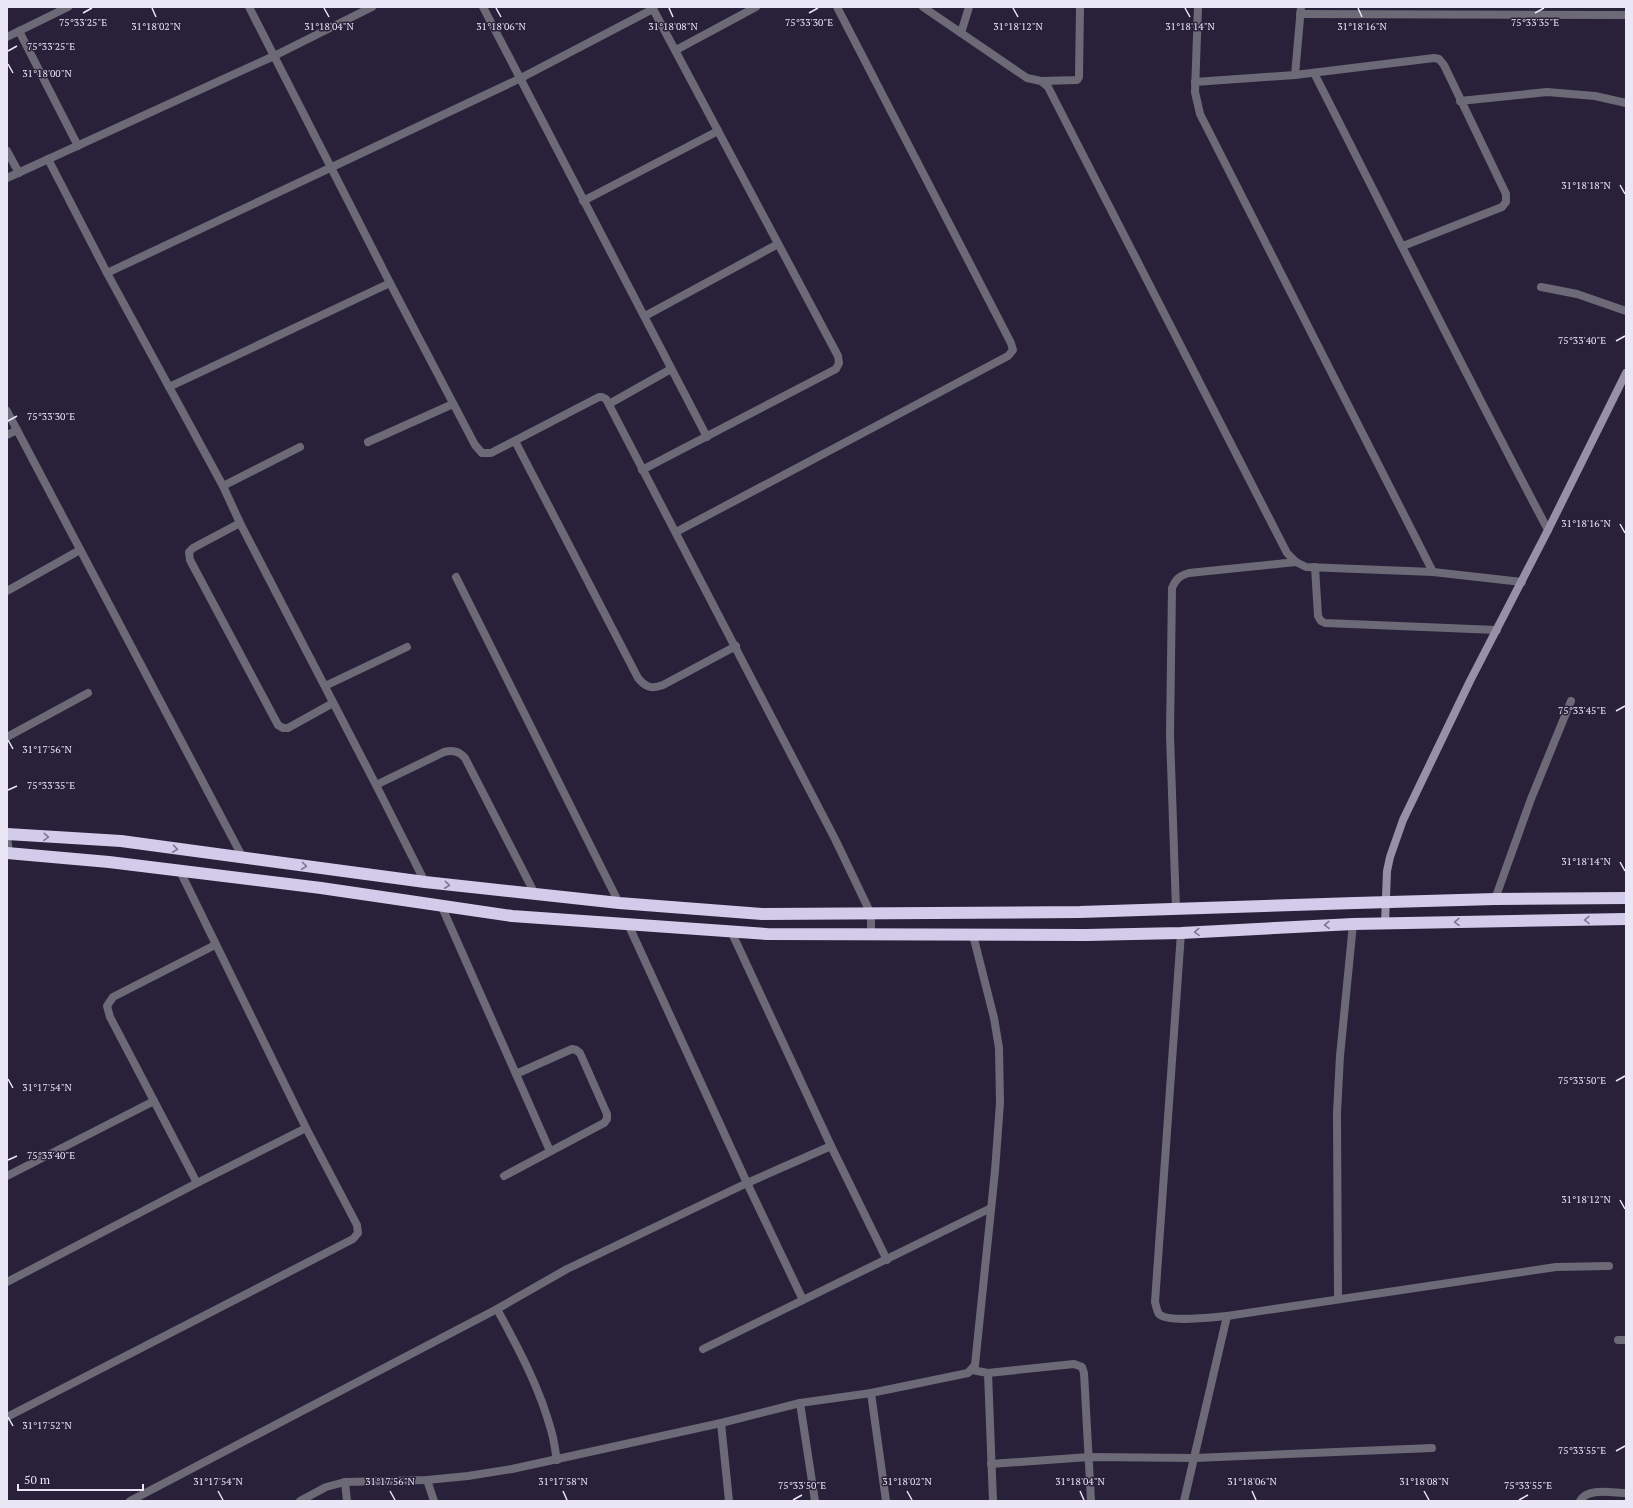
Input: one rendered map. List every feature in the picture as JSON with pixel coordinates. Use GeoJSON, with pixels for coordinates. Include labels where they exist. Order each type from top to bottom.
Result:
{"type":"FeatureCollection","features":[{"type":"Feature","properties":{"kind":"highway"},"geometry":{"type":"LineString","coordinates":[[7,836],[121,841],[424,882],[618,903],[762,914],[1080,912],[1495,899],[1626,898]]}},
{"type":"Feature","properties":{"kind":"highway"},"geometry":{"type":"LineString","coordinates":[[8,853],[109,862],[321,888],[512,916],[767,934],[973,935],[1181,933],[1353,924],[1626,919]]}},
{"type":"Feature","properties":{"kind":"street"},"geometry":{"type":"LineString","coordinates":[[7,37],[68,7]]}},
{"type":"Feature","properties":{"kind":"street"},"geometry":{"type":"LineString","coordinates":[[249,7],[474,445],[482,452],[491,453],[599,397],[606,399],[642,470],[736,646],[835,839],[871,914],[871,934]]}},
{"type":"Feature","properties":{"kind":"street"},"geometry":{"type":"LineString","coordinates":[[7,178],[274,56],[372,7]]}},
{"type":"Feature","properties":{"kind":"street"},"geometry":{"type":"LineString","coordinates":[[483,7],[519,79],[707,436]]}},
{"type":"Feature","properties":{"kind":"street"},"geometry":{"type":"LineString","coordinates":[[676,50],[756,7]]}},
{"type":"Feature","properties":{"kind":"street"},"geometry":{"type":"LineString","coordinates":[[676,532],[1008,356],[1013,350],[1011,342],[837,7]]}},
{"type":"Feature","properties":{"kind":"street"},"geometry":{"type":"LineString","coordinates":[[923,7],[1027,78],[1041,82],[1077,80],[1080,7]]}},
{"type":"Feature","properties":{"kind":"street"},"geometry":{"type":"LineString","coordinates":[[961,33],[969,7]]}},
{"type":"Feature","properties":{"kind":"street"},"geometry":{"type":"LineString","coordinates":[[1198,7],[1195,92],[1200,114],[1433,572]]}},
{"type":"Feature","properties":{"kind":"street"},"geometry":{"type":"LineString","coordinates":[[108,273],[519,79],[653,8],[838,356],[839,363],[836,369],[642,470]]}},
{"type":"Feature","properties":{"kind":"street"},"geometry":{"type":"LineString","coordinates":[[1295,75],[1300,10],[1550,11],[1626,15]]}},
{"type":"Feature","properties":{"kind":"street"},"geometry":{"type":"LineString","coordinates":[[19,31],[78,146]]}},
{"type":"Feature","properties":{"kind":"street"},"geometry":{"type":"LineString","coordinates":[[1195,82],[1314,74],[1434,58],[1440,59],[1506,194],[1506,202],[1502,208],[1403,246]]}},
{"type":"Feature","properties":{"kind":"street"},"geometry":{"type":"LineString","coordinates":[[1314,74],[1403,246],[1484,410],[1548,530]]}},
{"type":"Feature","properties":{"kind":"street"},"geometry":{"type":"LineString","coordinates":[[1041,82],[1048,87],[1287,553],[1296,562],[1306,567],[1433,572],[1522,582]]}},
{"type":"Feature","properties":{"kind":"street"},"geometry":{"type":"LineString","coordinates":[[1460,100],[1547,92],[1595,96],[1626,103]]}},
{"type":"Feature","properties":{"kind":"street"},"geometry":{"type":"LineString","coordinates":[[583,201],[718,131]]}},
{"type":"Feature","properties":{"kind":"street"},"geometry":{"type":"LineString","coordinates":[[7,151],[19,173]]}},
{"type":"Feature","properties":{"kind":"street"},"geometry":{"type":"LineString","coordinates":[[48,159],[222,486],[376,785],[424,882]]}},
{"type":"Feature","properties":{"kind":"street"},"geometry":{"type":"LineString","coordinates":[[645,316],[778,244]]}},
{"type":"Feature","properties":{"kind":"street"},"geometry":{"type":"LineString","coordinates":[[169,388],[390,283]]}},
{"type":"Feature","properties":{"kind":"street"},"geometry":{"type":"LineString","coordinates":[[1541,287],[1577,294],[1626,311]]}},
{"type":"Feature","properties":{"kind":"street"},"geometry":{"type":"LineString","coordinates":[[609,404],[671,369]]}},
{"type":"Feature","properties":{"kind":"street"},"geometry":{"type":"LineString","coordinates":[[1385,923],[1387,871],[1390,857],[1403,820],[1439,744],[1522,582],[1626,373]]}},
{"type":"Feature","properties":{"kind":"street"},"geometry":{"type":"LineString","coordinates":[[368,442],[453,404]]}},
{"type":"Feature","properties":{"kind":"street"},"geometry":{"type":"LineString","coordinates":[[7,411],[243,858]]}},
{"type":"Feature","properties":{"kind":"street"},"geometry":{"type":"LineString","coordinates":[[7,435],[17,430]]}},
{"type":"Feature","properties":{"kind":"street"},"geometry":{"type":"LineString","coordinates":[[515,440],[634,672],[642,683],[648,688],[655,688],[663,685],[736,646]]}},
{"type":"Feature","properties":{"kind":"street"},"geometry":{"type":"LineString","coordinates":[[222,486],[300,447]]}},
{"type":"Feature","properties":{"kind":"street"},"geometry":{"type":"LineString","coordinates":[[240,523],[194,548],[189,552],[190,560],[278,725],[283,728],[288,728],[333,703]]}},
{"type":"Feature","properties":{"kind":"street"},"geometry":{"type":"LineString","coordinates":[[7,591],[80,550]]}},
{"type":"Feature","properties":{"kind":"street"},"geometry":{"type":"LineString","coordinates":[[1176,909],[1170,735],[1172,588],[1176,580],[1189,573],[1296,562]]}},
{"type":"Feature","properties":{"kind":"street"},"geometry":{"type":"LineString","coordinates":[[1315,567],[1318,616],[1321,621],[1325,623],[1497,630]]}},
{"type":"Feature","properties":{"kind":"street"},"geometry":{"type":"LineString","coordinates":[[456,577],[618,903]]}},
{"type":"Feature","properties":{"kind":"street"},"geometry":{"type":"LineString","coordinates":[[325,686],[406,647]]}},
{"type":"Feature","properties":{"kind":"street"},"geometry":{"type":"LineString","coordinates":[[7,737],[88,693]]}},
{"type":"Feature","properties":{"kind":"street"},"geometry":{"type":"LineString","coordinates":[[1495,899],[1531,799],[1571,701]]}},
{"type":"Feature","properties":{"kind":"street"},"geometry":{"type":"LineString","coordinates":[[376,785],[444,752],[456,751],[461,753],[465,758],[534,894]]}},
{"type":"Feature","properties":{"kind":"street"},"geometry":{"type":"LineString","coordinates":[[7,836],[8,853]]}},
{"type":"Feature","properties":{"kind":"street"},"geometry":{"type":"LineString","coordinates":[[7,1418],[353,1239],[358,1233],[357,1225],[306,1128],[180,871]]}},
{"type":"Feature","properties":{"kind":"street"},"geometry":{"type":"LineString","coordinates":[[441,906],[550,1151]]}},
{"type":"Feature","properties":{"kind":"street"},"geometry":{"type":"LineString","coordinates":[[628,924],[747,1183],[803,1300]]}},
{"type":"Feature","properties":{"kind":"street"},"geometry":{"type":"LineString","coordinates":[[1338,1299],[1337,1113],[1340,1056],[1353,924]]}},
{"type":"Feature","properties":{"kind":"street"},"geometry":{"type":"LineString","coordinates":[[731,931],[831,1146],[887,1260]]}},
{"type":"Feature","properties":{"kind":"street"},"geometry":{"type":"LineString","coordinates":[[1181,933],[1155,1302],[1158,1313],[1166,1318],[1227,1316],[1556,1267],[1609,1266]]}},
{"type":"Feature","properties":{"kind":"street"},"geometry":{"type":"LineString","coordinates":[[300,1501],[326,1487],[345,1482],[427,1480],[468,1476],[557,1460],[721,1423],[800,1403],[871,1393],[968,1373],[972,1370],[975,1365],[1000,1103],[999,1048],[994,1018],[973,935]]}},
{"type":"Feature","properties":{"kind":"street"},"geometry":{"type":"LineString","coordinates":[[197,1182],[110,1017],[107,1006],[112,997],[215,945]]}},
{"type":"Feature","properties":{"kind":"street"},"geometry":{"type":"LineString","coordinates":[[504,1176],[604,1123],[607,1119],[607,1114],[580,1053],[576,1050],[572,1049],[516,1074]]}},
{"type":"Feature","properties":{"kind":"street"},"geometry":{"type":"LineString","coordinates":[[7,1176],[154,1101]]}},
{"type":"Feature","properties":{"kind":"street"},"geometry":{"type":"LineString","coordinates":[[7,1282],[197,1182],[306,1128]]}},
{"type":"Feature","properties":{"kind":"street"},"geometry":{"type":"LineString","coordinates":[[130,1501],[497,1309],[567,1269],[747,1183],[831,1146]]}},
{"type":"Feature","properties":{"kind":"street"},"geometry":{"type":"LineString","coordinates":[[703,1349],[991,1208]]}},
{"type":"Feature","properties":{"kind":"street"},"geometry":{"type":"LineString","coordinates":[[497,1309],[527,1365],[543,1402],[552,1431],[557,1460]]}},
{"type":"Feature","properties":{"kind":"street"},"geometry":{"type":"LineString","coordinates":[[1184,1501],[1227,1316]]}},
{"type":"Feature","properties":{"kind":"street"},"geometry":{"type":"LineString","coordinates":[[972,1370],[988,1373],[1074,1364],[1082,1367],[1084,1373],[1091,1501]]}},
{"type":"Feature","properties":{"kind":"street"},"geometry":{"type":"LineString","coordinates":[[988,1373],[993,1501]]}},
{"type":"Feature","properties":{"kind":"street"},"geometry":{"type":"LineString","coordinates":[[871,1393],[886,1501]]}},
{"type":"Feature","properties":{"kind":"street"},"geometry":{"type":"LineString","coordinates":[[800,1403],[815,1501]]}},
{"type":"Feature","properties":{"kind":"street"},"geometry":{"type":"LineString","coordinates":[[721,1423],[729,1501]]}},
{"type":"Feature","properties":{"kind":"street"},"geometry":{"type":"LineString","coordinates":[[992,1464],[1089,1457],[1194,1458],[1432,1448]]}},
{"type":"Feature","properties":{"kind":"street"},"geometry":{"type":"LineString","coordinates":[[427,1480],[434,1501]]}},
{"type":"Feature","properties":{"kind":"street"},"geometry":{"type":"LineString","coordinates":[[345,1482],[347,1501]]}},
{"type":"Feature","properties":{"kind":"street"},"geometry":{"type":"LineString","coordinates":[[1580,1501],[1583,1496],[1590,1492],[1626,1493]]}}]}
